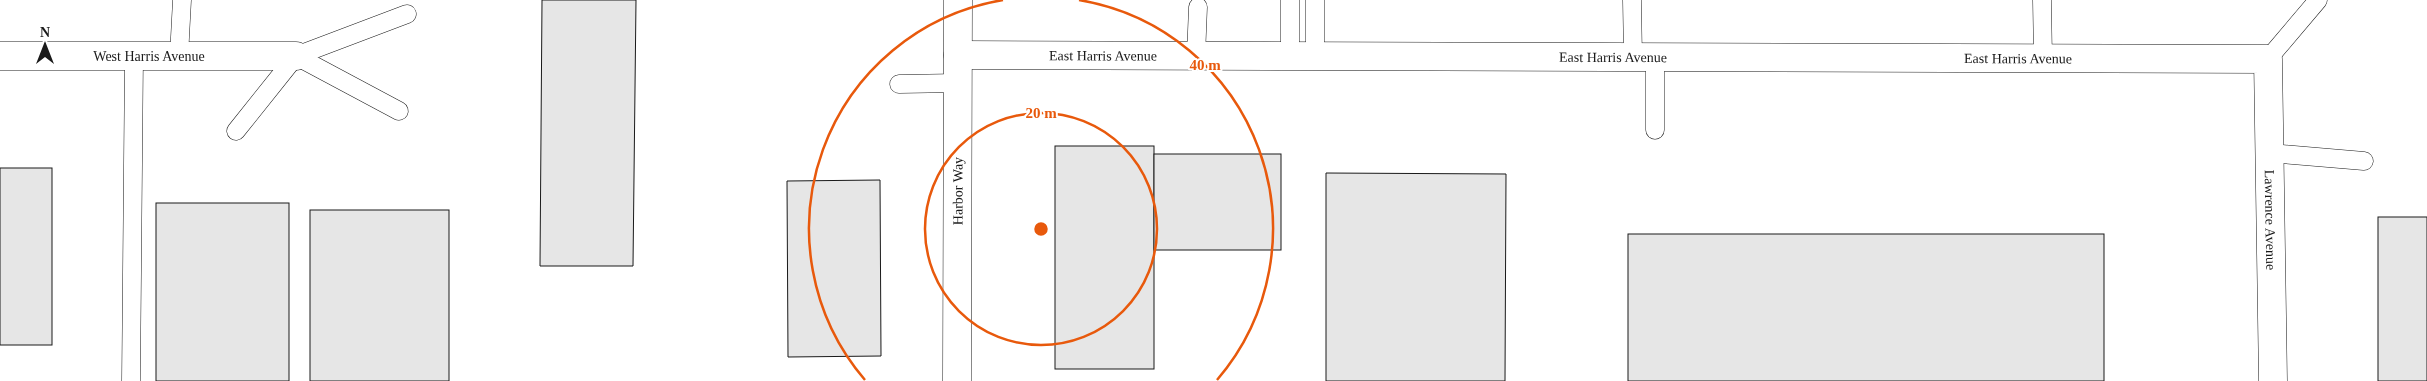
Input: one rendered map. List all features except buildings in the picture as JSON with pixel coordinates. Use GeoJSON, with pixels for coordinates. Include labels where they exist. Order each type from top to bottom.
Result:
{"type":"FeatureCollection","features":[{"type":"Feature","properties":{"kind":"street","name":"Harbor Way"},"geometry":{"type":"LineString","coordinates":[[957,381],[958,0]]}},
{"type":"Feature","properties":{"kind":"street","name":"East Harris Avenue"},"geometry":{"type":"LineString","coordinates":[[958,55],[2268,59]]}},
{"type":"Feature","properties":{"kind":"street","name":"West Harris Avenue"},"geometry":{"type":"LineString","coordinates":[[0,56],[296,56]]}},
{"type":"Feature","properties":{"kind":"street","name":"Lawrence Avenue"},"geometry":{"type":"LineString","coordinates":[[2268,59],[2273,381]]}},
{"type":"Feature","properties":{"kind":"lane"},"geometry":{"type":"LineString","coordinates":[[179,56],[182,0]]}},
{"type":"Feature","properties":{"kind":"lane"},"geometry":{"type":"LineString","coordinates":[[1290,0],[1303,56]]}},
{"type":"Feature","properties":{"kind":"lane"},"geometry":{"type":"LineString","coordinates":[[1303,56],[1315,0]]}},
{"type":"Feature","properties":{"kind":"lane"},"geometry":{"type":"LineString","coordinates":[[1632,0],[1644,57],[1655,130]]}},
{"type":"Feature","properties":{"kind":"lane"},"geometry":{"type":"LineString","coordinates":[[2042,0],[2043,58]]}},
{"type":"Feature","properties":{"kind":"lane"},"geometry":{"type":"LineString","coordinates":[[2268,59],[2318,0]]}},
{"type":"Feature","properties":{"kind":"lane"},"geometry":{"type":"LineString","coordinates":[[1196,56],[1198,6]]}},
{"type":"Feature","properties":{"kind":"lane"},"geometry":{"type":"LineString","coordinates":[[236,131],[296,56],[407,14]]}},
{"type":"Feature","properties":{"kind":"lane"},"geometry":{"type":"LineString","coordinates":[[131,381],[134,56]]}},
{"type":"Feature","properties":{"kind":"lane"},"geometry":{"type":"LineString","coordinates":[[296,56],[398,111]]}},
{"type":"Feature","properties":{"kind":"lane"},"geometry":{"type":"LineString","coordinates":[[899,84],[958,83]]}},
{"type":"Feature","properties":{"kind":"lane"},"geometry":{"type":"LineString","coordinates":[[2270,153],[2364,161]]}}]}
